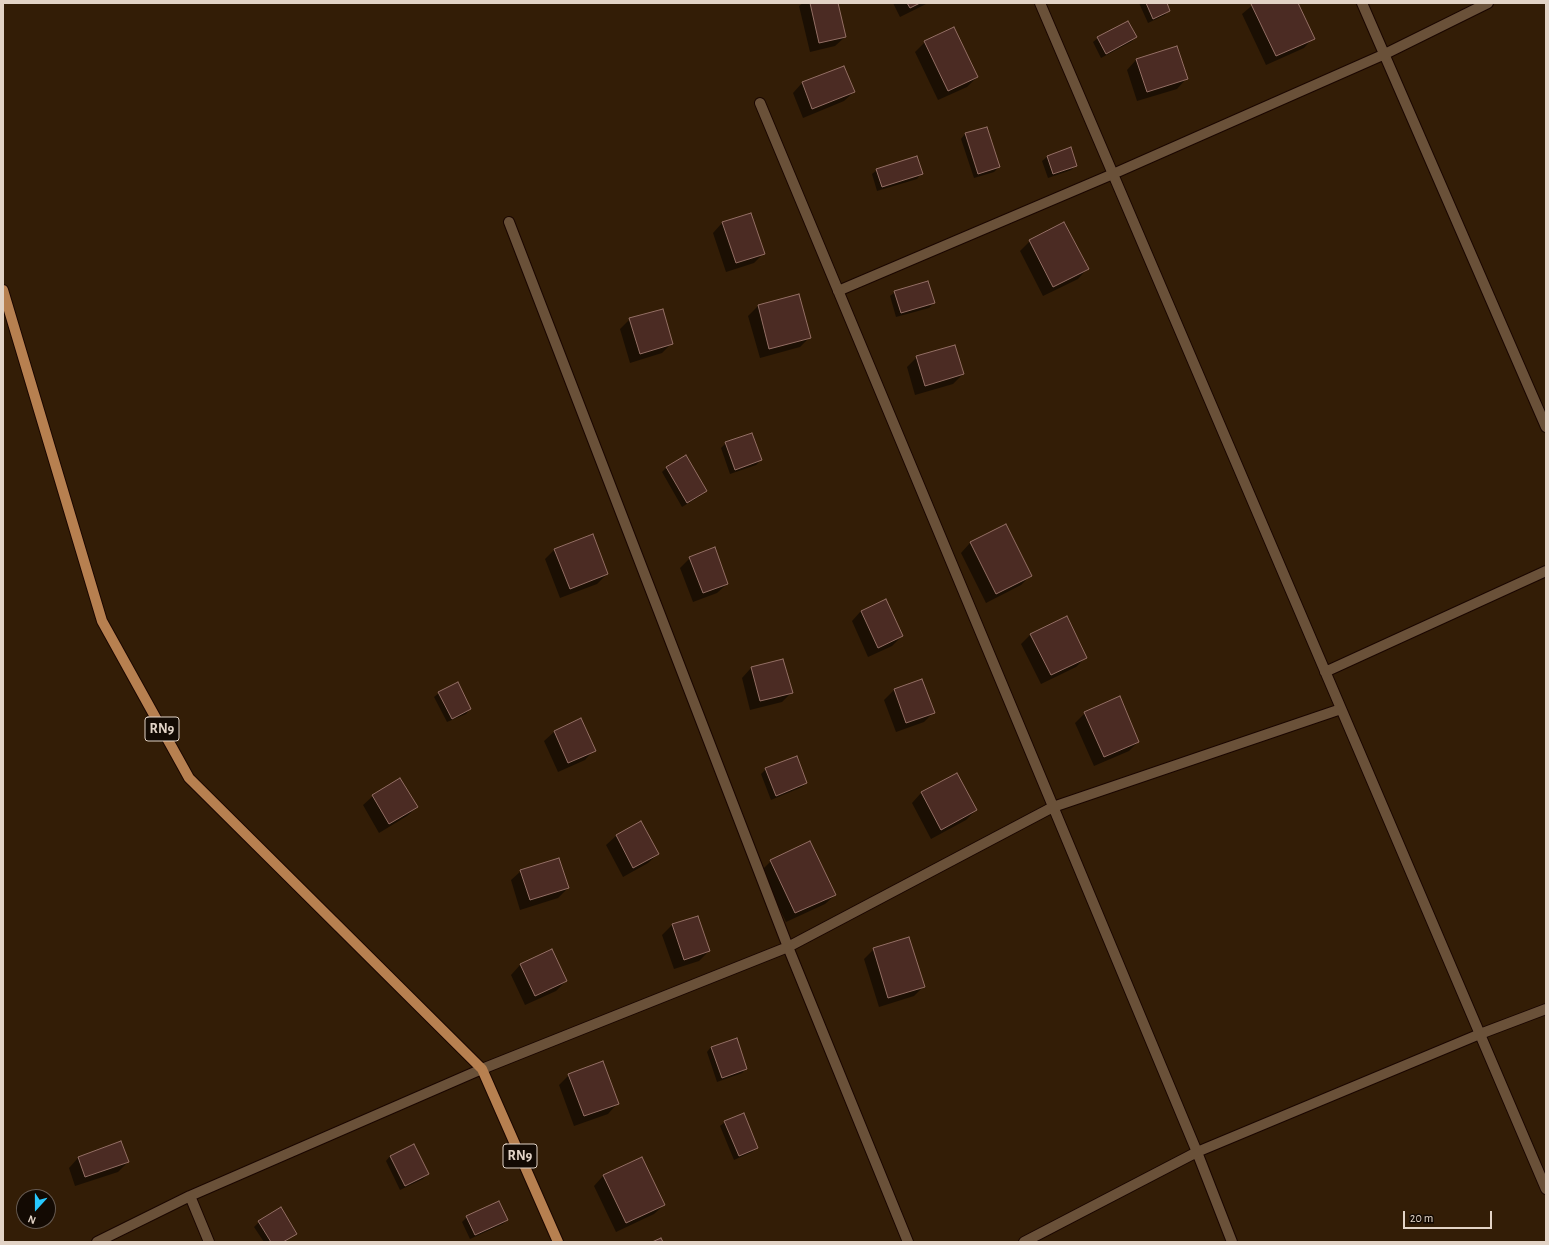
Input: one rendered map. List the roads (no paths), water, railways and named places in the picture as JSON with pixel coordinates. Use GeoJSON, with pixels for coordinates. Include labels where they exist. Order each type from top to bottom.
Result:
{"type":"FeatureCollection","features":[{"type":"Feature","properties":{"kind":"main road","name":"RN9"},"geometry":{"type":"LineString","coordinates":[[3,290],[102,621],[189,778],[482,1070],[558,1242]]}},
{"type":"Feature","properties":{"kind":"street"},"geometry":{"type":"LineString","coordinates":[[1040,3],[1546,1189]]}},
{"type":"Feature","properties":{"kind":"street"},"geometry":{"type":"LineString","coordinates":[[1362,3],[1546,427]]}},
{"type":"Feature","properties":{"kind":"street"},"geometry":{"type":"LineString","coordinates":[[838,292],[1113,174],[1385,54],[1488,3]]}},
{"type":"Feature","properties":{"kind":"street"},"geometry":{"type":"LineString","coordinates":[[760,103],[1197,1152],[1232,1242]]}},
{"type":"Feature","properties":{"kind":"street"},"geometry":{"type":"LineString","coordinates":[[509,222],[788,947],[908,1242]]}},
{"type":"Feature","properties":{"kind":"street"},"geometry":{"type":"LineString","coordinates":[[1325,672],[1546,571]]}},
{"type":"Feature","properties":{"kind":"street"},"geometry":{"type":"LineString","coordinates":[[97,1242],[190,1196],[482,1070],[788,947],[1053,807],[1341,709]]}},
{"type":"Feature","properties":{"kind":"street"},"geometry":{"type":"LineString","coordinates":[[1024,1242],[1197,1152],[1480,1034],[1546,1009]]}},
{"type":"Feature","properties":{"kind":"street"},"geometry":{"type":"LineString","coordinates":[[190,1196],[209,1242]]}}]}
